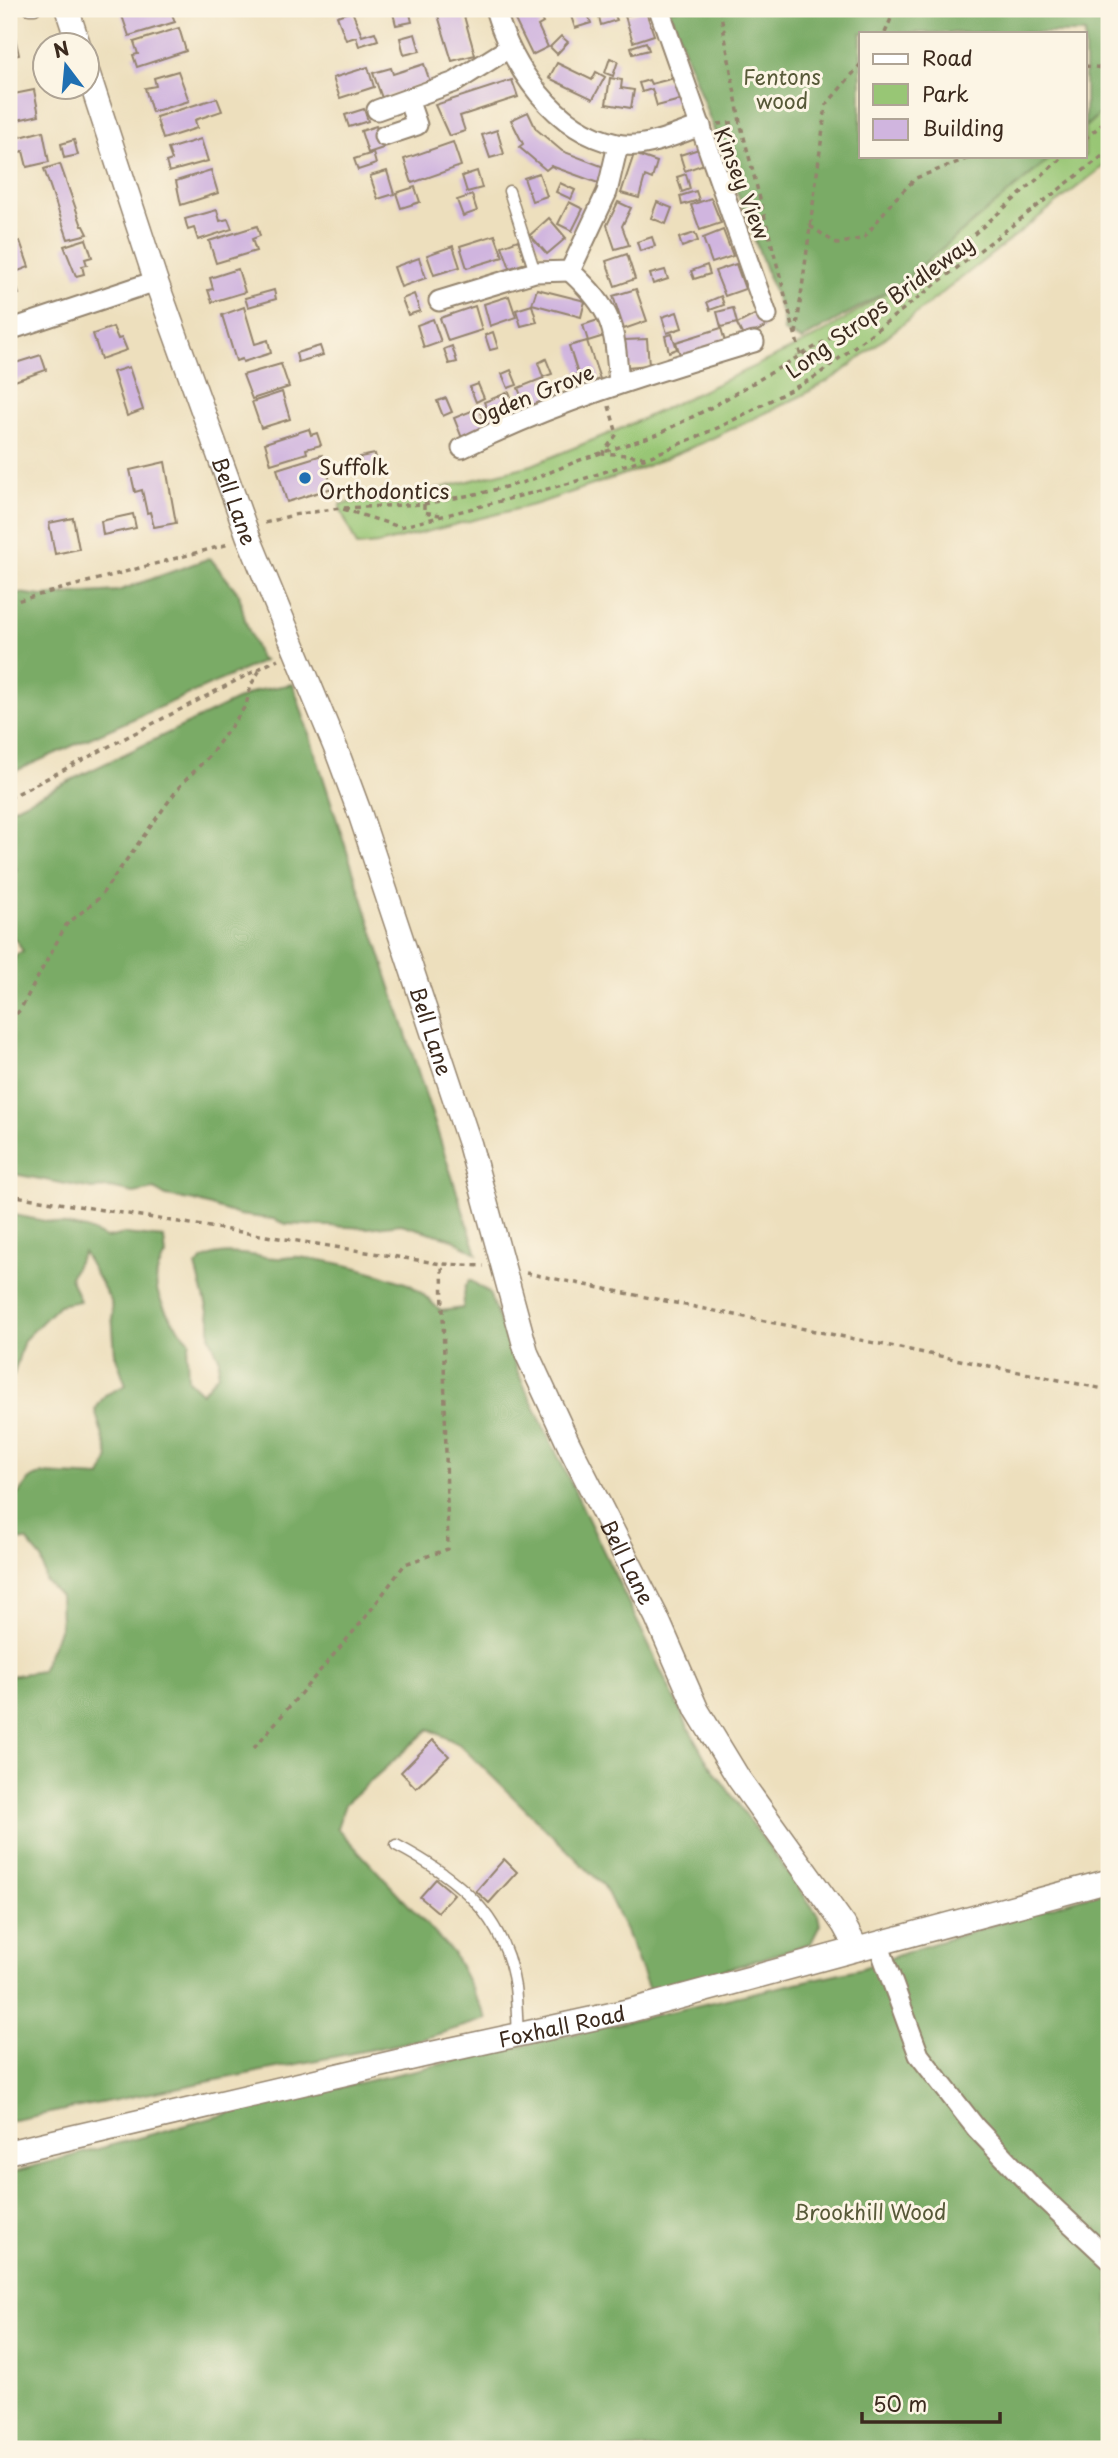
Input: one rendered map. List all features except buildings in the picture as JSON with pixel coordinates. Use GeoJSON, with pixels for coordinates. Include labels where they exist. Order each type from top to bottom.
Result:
{"type":"FeatureCollection","features":[{"type":"Feature","properties":{"kind":"street"},"geometry":{"type":"LineString","coordinates":[[67,9],[74,32]]}},
{"type":"Feature","properties":{"kind":"street","name":"Kinsey View"},"geometry":{"type":"LineString","coordinates":[[495,9],[509,48],[542,98],[562,119],[618,145],[643,144],[701,126],[767,315]]}},
{"type":"Feature","properties":{"kind":"street"},"geometry":{"type":"LineString","coordinates":[[659,9],[701,126]]}},
{"type":"Feature","properties":{"kind":"street"},"geometry":{"type":"LineString","coordinates":[[377,110],[455,82],[509,48]]}},
{"type":"Feature","properties":{"kind":"street"},"geometry":{"type":"LineString","coordinates":[[384,136],[417,125],[408,99]]}},
{"type":"Feature","properties":{"kind":"street","name":"Bell Lane"},"geometry":{"type":"LineString","coordinates":[[97,102],[156,281],[248,536],[331,736],[359,811],[466,1133],[527,1354],[542,1390],[650,1604],[697,1710],[739,1779],[844,1925],[868,1946]]}},
{"type":"Feature","properties":{"kind":"street"},"geometry":{"type":"LineString","coordinates":[[439,301],[535,272],[570,271],[607,192],[618,145]]}},
{"type":"Feature","properties":{"kind":"street","name":"Ogden Grove"},"geometry":{"type":"LineString","coordinates":[[570,271],[600,299],[607,312],[616,342],[611,385]]}},
{"type":"Feature","properties":{"kind":"street"},"geometry":{"type":"LineString","coordinates":[[9,330],[156,281]]}},
{"type":"Feature","properties":{"kind":"street","name":"Ogden Grove"},"geometry":{"type":"LineString","coordinates":[[462,448],[503,428],[611,385],[754,342]]}},
{"type":"Feature","properties":{"kind":"street","name":"Foxhall Road"},"geometry":{"type":"LineString","coordinates":[[9,2152],[411,2058],[632,2010],[1109,1881]]}},
{"type":"Feature","properties":{"kind":"street"},"geometry":{"type":"LineString","coordinates":[[868,1946],[919,2055],[976,2127],[1037,2192],[1109,2259]]}},
{"type":"Feature","properties":{"kind":"lane"},"geometry":{"type":"LineString","coordinates":[[29,9],[35,9]]}},
{"type":"Feature","properties":{"kind":"lane"},"geometry":{"type":"LineString","coordinates":[[509,191],[535,272]]}},
{"type":"Feature","properties":{"kind":"lane"},"geometry":{"type":"LineString","coordinates":[[396,1845],[426,1861],[465,1890],[492,1922],[506,1949],[515,1987],[518,2036]]}},
{"type":"Feature","properties":{"kind":"path"},"geometry":{"type":"LineString","coordinates":[[720,9],[740,122],[801,357],[815,377]]}},
{"type":"Feature","properties":{"kind":"path"},"geometry":{"type":"LineString","coordinates":[[885,32],[895,9]]}},
{"type":"Feature","properties":{"kind":"path"},"geometry":{"type":"LineString","coordinates":[[796,336],[826,105],[859,66]]}},
{"type":"Feature","properties":{"kind":"path"},"geometry":{"type":"LineString","coordinates":[[1086,66],[1103,68],[1109,72]]}},
{"type":"Feature","properties":{"kind":"path"},"geometry":{"type":"LineString","coordinates":[[1086,138],[1109,118]]}},
{"type":"Feature","properties":{"kind":"path","name":"Long Strops Bridleway"},"geometry":{"type":"LineString","coordinates":[[9,603],[166,562],[248,536],[259,525],[293,514],[340,508],[400,527],[574,482],[649,457],[723,426],[815,377],[1109,151]]}},
{"type":"Feature","properties":{"kind":"path"},"geometry":{"type":"LineString","coordinates":[[810,226],[837,243],[864,238],[891,202],[916,178],[969,158]]}},
{"type":"Feature","properties":{"kind":"path"},"geometry":{"type":"LineString","coordinates":[[340,508],[424,504],[528,481],[658,433],[712,407],[904,295],[1062,158]]}},
{"type":"Feature","properties":{"kind":"path"},"geometry":{"type":"LineString","coordinates":[[603,453],[617,434],[611,385]]}},
{"type":"Feature","properties":{"kind":"path"},"geometry":{"type":"LineString","coordinates":[[603,453],[649,457]]}},
{"type":"Feature","properties":{"kind":"path"},"geometry":{"type":"LineString","coordinates":[[424,504],[424,512],[447,515]]}},
{"type":"Feature","properties":{"kind":"path"},"geometry":{"type":"LineString","coordinates":[[9,797],[261,668],[251,685],[246,705],[236,721],[210,755],[179,788],[99,898],[66,926],[20,1010],[9,1021]]}},
{"type":"Feature","properties":{"kind":"path"},"geometry":{"type":"LineString","coordinates":[[9,1195],[442,1264],[502,1267],[1109,1390]]}},
{"type":"Feature","properties":{"kind":"path"},"geometry":{"type":"LineString","coordinates":[[254,1748],[365,1618],[405,1564],[449,1549],[442,1264]]}},
{"type":"Feature","properties":{"kind":"green space","name":"Fentons wood"},"geometry":{"type":"Polygon","coordinates":[[[669,9],[1109,9],[1109,105],[1086,126],[1086,32],[859,32],[859,158],[1051,158],[898,285],[801,340],[784,332],[783,316],[669,9]]]}},
{"type":"Feature","properties":{"kind":"green space"},"geometry":{"type":"Polygon","coordinates":[[[1109,105],[1109,162],[838,375],[801,396],[702,443],[637,470],[537,504],[378,544],[357,546],[340,504],[425,492],[532,465],[627,426],[821,334],[898,285],[1051,158],[1086,158],[1086,126],[1109,105]]]}},
{"type":"Feature","properties":{"kind":"green space"},"geometry":{"type":"Polygon","coordinates":[[[210,558],[239,594],[245,620],[260,659],[264,661],[9,774],[9,596],[19,593],[42,596],[118,591],[210,558]]]}},
{"type":"Feature","properties":{"kind":"green space"},"geometry":{"type":"Polygon","coordinates":[[[293,684],[477,1254],[452,1239],[401,1224],[368,1228],[286,1224],[166,1196],[154,1189],[134,1193],[110,1188],[92,1189],[14,1174],[9,1170],[9,966],[17,954],[23,951],[15,938],[9,939],[9,880],[17,870],[9,859],[9,810],[255,691],[293,684]]]}},
{"type":"Feature","properties":{"kind":"green space"},"geometry":{"type":"Polygon","coordinates":[[[9,1214],[86,1229],[106,1238],[125,1234],[164,1238],[166,1256],[156,1278],[157,1290],[167,1313],[190,1341],[187,1354],[188,1380],[202,1393],[218,1374],[219,1358],[210,1337],[210,1319],[196,1266],[212,1255],[234,1253],[280,1258],[299,1257],[354,1267],[412,1286],[441,1311],[463,1308],[465,1287],[470,1280],[489,1293],[518,1373],[687,1725],[705,1758],[818,1915],[820,1925],[811,1943],[649,1990],[625,1929],[604,1886],[459,1744],[429,1729],[345,1804],[337,1828],[453,1953],[487,2019],[419,2040],[9,2121],[9,1676],[41,1671],[61,1625],[60,1596],[45,1580],[42,1559],[26,1540],[14,1541],[13,1501],[30,1479],[43,1474],[101,1477],[109,1457],[95,1410],[105,1395],[126,1385],[115,1354],[111,1301],[83,1252],[70,1277],[80,1301],[59,1305],[24,1340],[13,1377],[9,1380],[9,1214]]]}},
{"type":"Feature","properties":{"kind":"green space","name":"Brookhill Wood"},"geometry":{"type":"Polygon","coordinates":[[[1109,1889],[1109,2449],[9,2449],[9,2173],[245,2109],[862,1968],[1109,1889]]]}},
{"type":"Feature","properties":{"kind":"place","name":"Suffolk Orthodontics"},"geometry":{"type":"Point","coordinates":[305,478]}}]}
